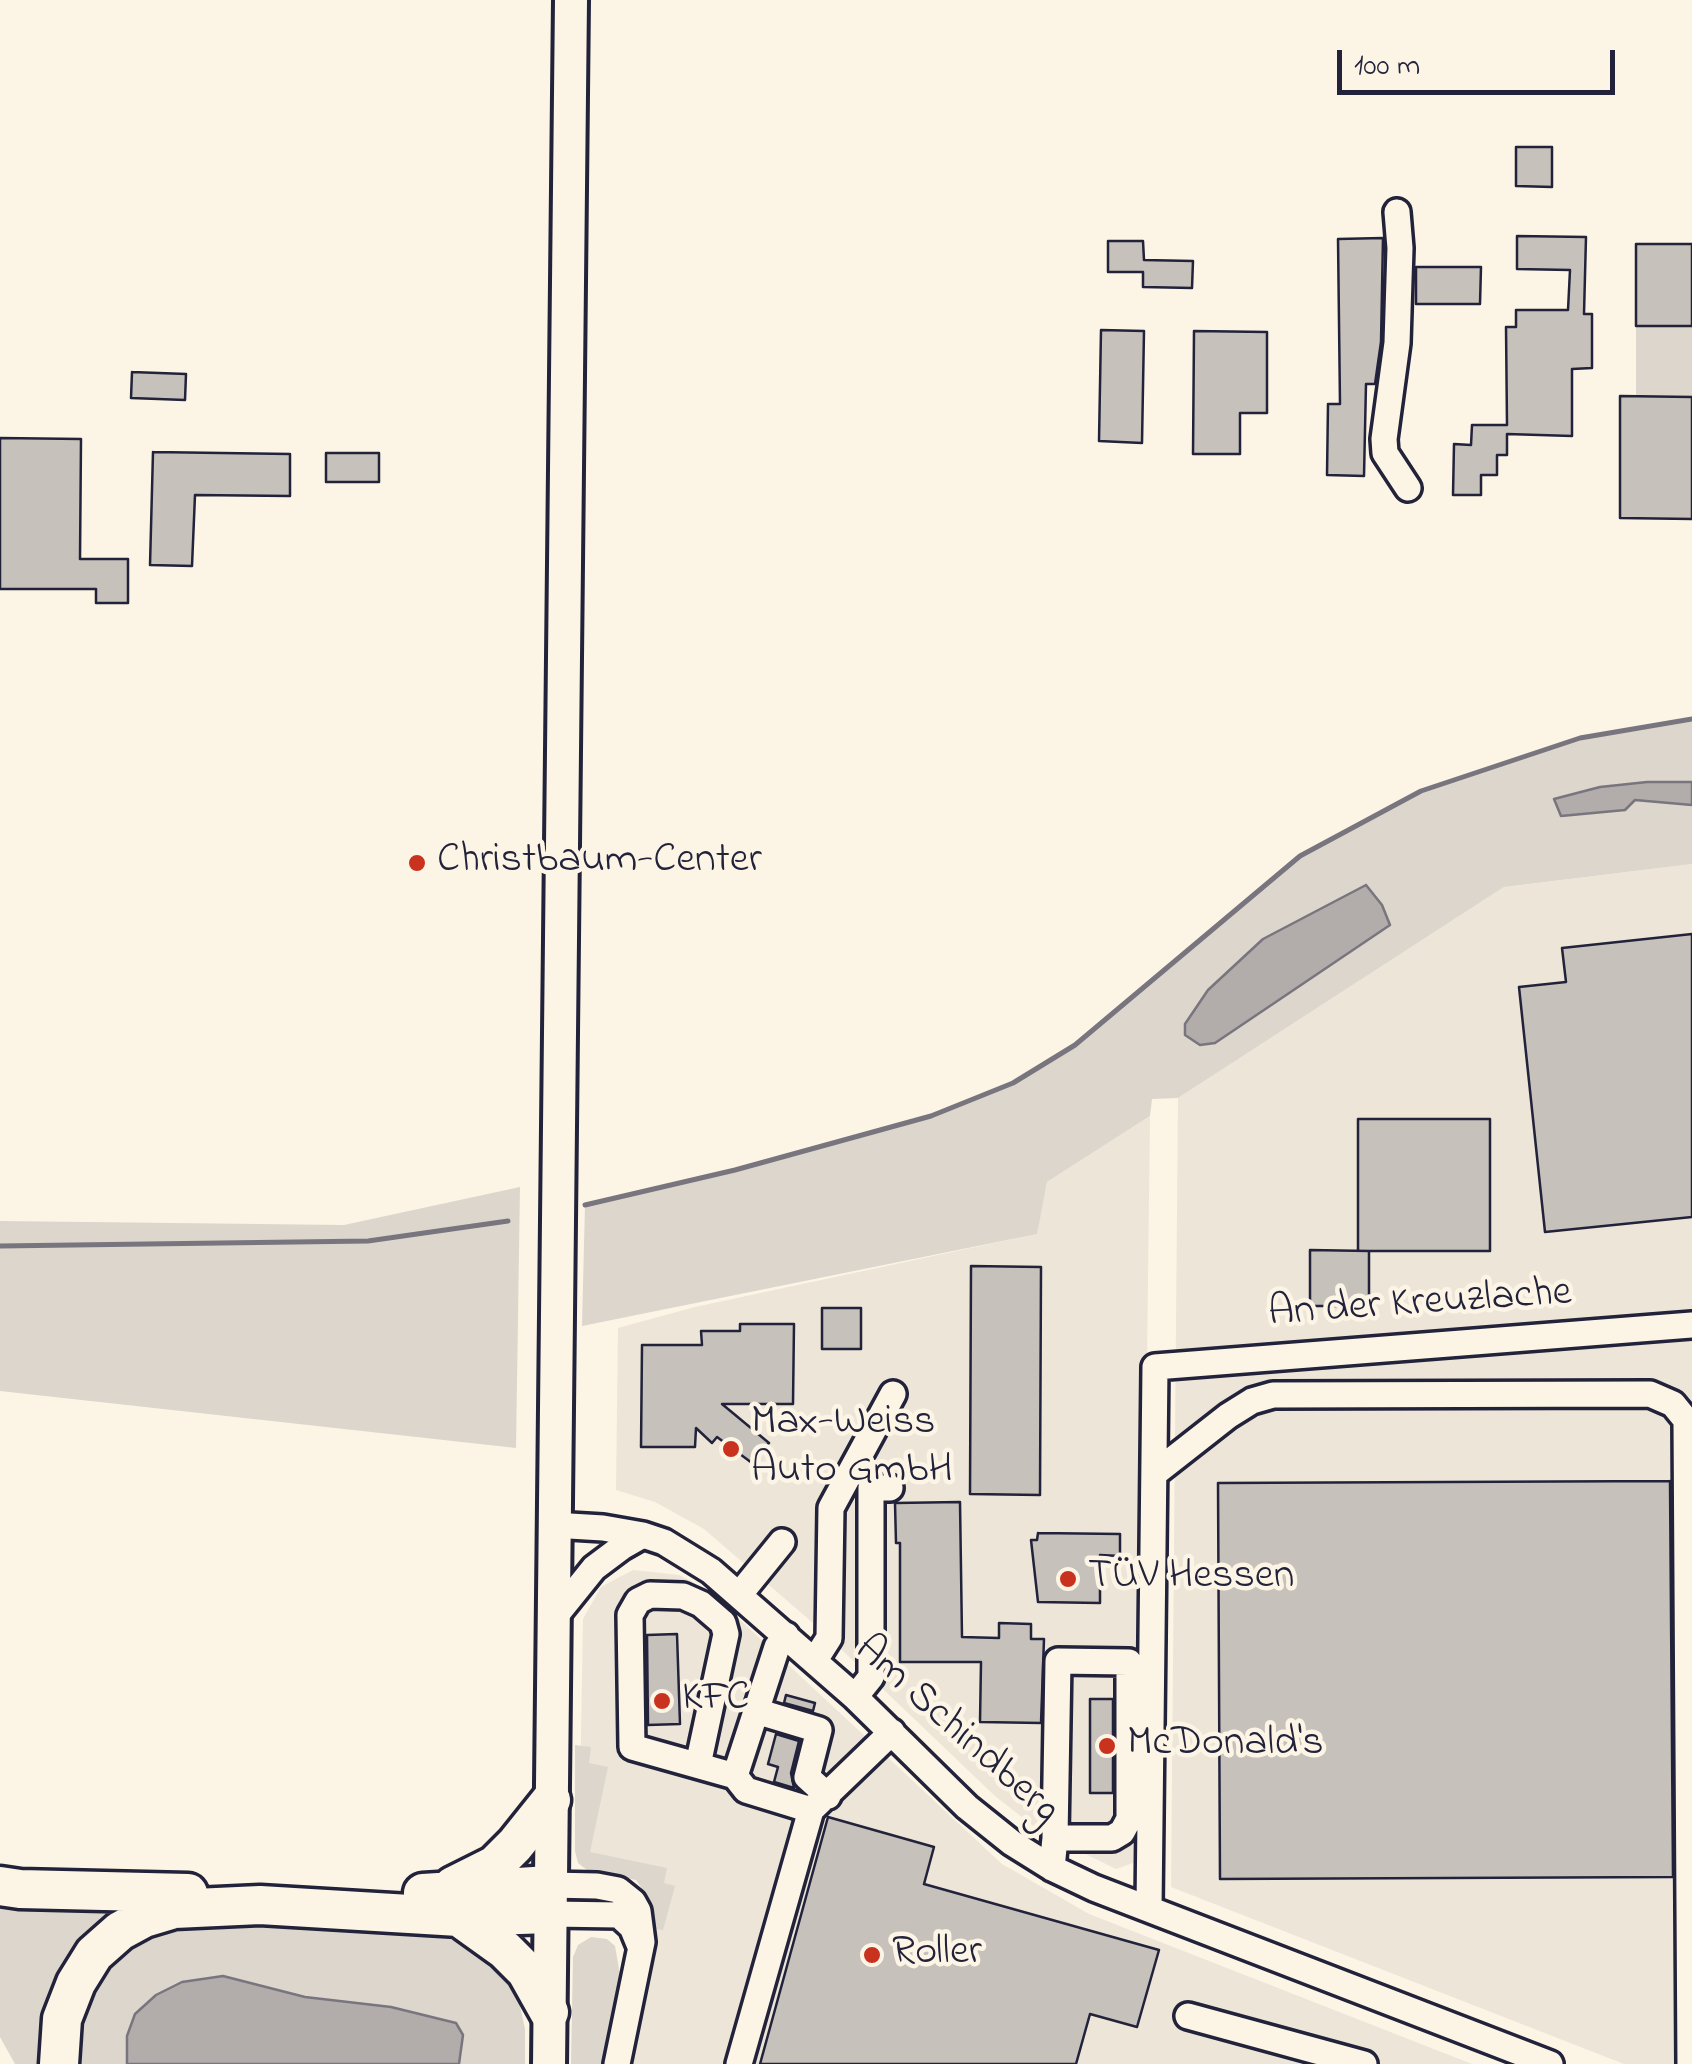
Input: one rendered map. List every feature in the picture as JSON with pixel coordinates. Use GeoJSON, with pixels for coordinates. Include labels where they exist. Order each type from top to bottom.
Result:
{"type":"FeatureCollection","features":[{"type":"Feature","properties":{"kind":"highway"},"geometry":{"type":"LineString","coordinates":[[448,1905],[472,1879],[494,1865],[551,1800]]}},
{"type":"Feature","properties":{"kind":"highway"},"geometry":{"type":"LineString","coordinates":[[0,1886],[312,1895],[448,1905],[526,1971],[549,2012]]}},
{"type":"Feature","properties":{"kind":"highway"},"geometry":{"type":"LineString","coordinates":[[60,2064],[62,2019],[76,1984],[94,1954],[120,1931],[144,1918],[174,1909],[260,1905],[448,1905],[550,1900]]}},
{"type":"Feature","properties":{"kind":"main road"},"geometry":{"type":"LineString","coordinates":[[548,2064],[571,0]]}},
{"type":"Feature","properties":{"kind":"street"},"geometry":{"type":"LineString","coordinates":[[1397,212],[1397,344],[1384,439],[1386,453],[1408,488]]}},
{"type":"Feature","properties":{"kind":"street","name":"An der Kreuzlache"},"geometry":{"type":"LineString","coordinates":[[1154,1474],[1155,1367],[1692,1325]]}},
{"type":"Feature","properties":{"kind":"street"},"geometry":{"type":"LineString","coordinates":[[814,1660],[829,1638],[831,1508],[892,1394]]}},
{"type":"Feature","properties":{"kind":"street"},"geometry":{"type":"LineString","coordinates":[[1149,1908],[1154,1474],[1252,1400],[1273,1395],[1650,1394],[1673,1404],[1686,1420],[1690,2064]]}},
{"type":"Feature","properties":{"kind":"street"},"geometry":{"type":"LineString","coordinates":[[856,1697],[871,1677],[871,1488],[890,1488]]}},
{"type":"Feature","properties":{"kind":"street","name":"Am Schindberg"},"geometry":{"type":"LineString","coordinates":[[553,1525],[643,1535],[688,1556],[856,1697],[1012,1844],[1052,1868],[1094,1888],[1550,2064]]}},
{"type":"Feature","properties":{"kind":"street"},"geometry":{"type":"LineString","coordinates":[[552,1619],[594,1568],[643,1535]]}},
{"type":"Feature","properties":{"kind":"street"},"geometry":{"type":"LineString","coordinates":[[739,1595],[782,1542]]}},
{"type":"Feature","properties":{"kind":"street"},"geometry":{"type":"LineString","coordinates":[[698,1765],[726,1634],[723,1623],[701,1604],[683,1596],[650,1596],[638,1600],[630,1614],[632,1747],[735,1776],[746,1790],[820,1803]]}},
{"type":"Feature","properties":{"kind":"street"},"geometry":{"type":"LineString","coordinates":[[735,1776],[777,1647],[786,1635]]}},
{"type":"Feature","properties":{"kind":"street"},"geometry":{"type":"LineString","coordinates":[[1052,1868],[1058,1661],[1129,1662],[1128,1819],[1122,1832],[1112,1838],[1055,1838]]}},
{"type":"Feature","properties":{"kind":"street"},"geometry":{"type":"LineString","coordinates":[[756,1711],[819,1730],[806,1777],[820,1803]]}},
{"type":"Feature","properties":{"kind":"street"},"geometry":{"type":"LineString","coordinates":[[739,2064],[820,1803],[892,1732]]}},
{"type":"Feature","properties":{"kind":"street"},"geometry":{"type":"LineString","coordinates":[[550,1900],[598,1886],[626,1895],[638,1911],[642,1927],[640,1954],[617,2064]]}},
{"type":"Feature","properties":{"kind":"street"},"geometry":{"type":"LineString","coordinates":[[1188,2016],[1364,2064]]}},
{"type":"Feature","properties":{"kind":"shaded area"},"geometry":{"type":"Polygon","coordinates":[[[1692,326],[1692,397],[1636,396],[1636,327],[1692,326]]]}},
{"type":"Feature","properties":{"kind":"shaded area"},"geometry":{"type":"Polygon","coordinates":[[[1692,719],[1692,864],[1504,887],[1178,1098],[1152,1099],[1150,1116],[1047,1182],[1037,1234],[582,1326],[585,1205],[735,1170],[931,1116],[1013,1083],[1075,1045],[1300,856],[1421,791],[1580,738],[1692,719]]]}},
{"type":"Feature","properties":{"kind":"shaded area"},"geometry":{"type":"Polygon","coordinates":[[[1692,782],[1692,805],[1635,800],[1625,810],[1561,816],[1554,799],[1600,787],[1692,782]]]}},
{"type":"Feature","properties":{"kind":"shaded area"},"geometry":{"type":"Polygon","coordinates":[[[1692,864],[1692,2064],[1624,2064],[1171,1887],[1178,1098],[1504,887],[1692,864]]]}},
{"type":"Feature","properties":{"kind":"shaded area"},"geometry":{"type":"Polygon","coordinates":[[[1366,885],[1382,905],[1390,925],[1215,1043],[1200,1045],[1185,1035],[1185,1024],[1208,990],[1263,939],[1366,885]]]}},
{"type":"Feature","properties":{"kind":"shaded area"},"geometry":{"type":"Polygon","coordinates":[[[1150,1116],[1141,1853],[1136,1862],[1116,1869],[1041,1832],[995,1796],[820,1629],[704,1529],[655,1502],[616,1490],[618,1328],[695,1307],[1036,1234],[1047,1182],[1150,1116]]]}},
{"type":"Feature","properties":{"kind":"shaded area"},"geometry":{"type":"Polygon","coordinates":[[[520,1187],[516,1448],[0,1391],[0,1221],[344,1225],[520,1187]]]}},
{"type":"Feature","properties":{"kind":"shaded area"},"geometry":{"type":"Polygon","coordinates":[[[633,1570],[679,1575],[708,1590],[1002,1864],[1089,1914],[1472,2064],[629,2064],[662,1900],[641,1871],[579,1855],[583,1619],[601,1587],[633,1570]]]}},
{"type":"Feature","properties":{"kind":"shaded area"},"geometry":{"type":"Polygon","coordinates":[[[575,1745],[591,1747],[589,1763],[608,1767],[590,1852],[667,1868],[664,1883],[675,1886],[663,1930],[656,1929],[651,1902],[636,1880],[587,1870],[578,1863],[575,1745]]]}},
{"type":"Feature","properties":{"kind":"shaded area"},"geometry":{"type":"Polygon","coordinates":[[[0,1891],[119,1900],[129,1915],[49,2064],[15,2064],[0,2037],[0,1891]]]}},
{"type":"Feature","properties":{"kind":"shaded area"},"geometry":{"type":"Polygon","coordinates":[[[198,1921],[364,1925],[455,1940],[488,1953],[506,1970],[517,1993],[525,2029],[525,2064],[459,2064],[462,2050],[391,2007],[305,1997],[127,2036],[127,2064],[73,2064],[83,1996],[114,1958],[154,1931],[198,1921]]]}},
{"type":"Feature","properties":{"kind":"shaded area"},"geometry":{"type":"Polygon","coordinates":[[[591,1937],[607,1939],[615,1946],[622,1987],[606,2064],[571,2064],[573,1957],[578,1945],[591,1937]]]}},
{"type":"Feature","properties":{"kind":"shaded area"},"geometry":{"type":"Polygon","coordinates":[[[223,1976],[305,1997],[391,2007],[456,2023],[463,2035],[459,2064],[127,2064],[127,2036],[135,2014],[156,1995],[182,1982],[223,1976]]]}},
{"type":"Feature","properties":{"kind":"building"},"geometry":{"type":"Polygon","coordinates":[[[1516,147],[1552,147],[1552,187],[1516,186],[1516,147]]]}},
{"type":"Feature","properties":{"kind":"building"},"geometry":{"type":"Polygon","coordinates":[[[1517,236],[1586,237],[1584,314],[1592,314],[1592,368],[1572,369],[1572,436],[1507,434],[1507,455],[1497,455],[1497,475],[1481,475],[1481,495],[1453,495],[1454,444],[1471,445],[1472,425],[1507,425],[1506,327],[1516,327],[1516,310],[1568,310],[1570,270],[1517,269],[1517,236]]]}},
{"type":"Feature","properties":{"kind":"building"},"geometry":{"type":"Polygon","coordinates":[[[1383,238],[1381,342],[1375,384],[1366,384],[1364,476],[1327,475],[1328,404],[1340,404],[1338,239],[1383,238]]]}},
{"type":"Feature","properties":{"kind":"building"},"geometry":{"type":"Polygon","coordinates":[[[1108,241],[1143,241],[1144,260],[1193,261],[1192,288],[1143,287],[1143,272],[1108,272],[1108,241]]]}},
{"type":"Feature","properties":{"kind":"building"},"geometry":{"type":"Polygon","coordinates":[[[1636,244],[1692,244],[1692,326],[1636,326],[1636,244]]]}},
{"type":"Feature","properties":{"kind":"building"},"geometry":{"type":"Polygon","coordinates":[[[1416,267],[1481,267],[1480,304],[1416,304],[1416,267]]]}},
{"type":"Feature","properties":{"kind":"building"},"geometry":{"type":"Polygon","coordinates":[[[1101,330],[1144,331],[1142,443],[1099,441],[1101,330]]]}},
{"type":"Feature","properties":{"kind":"building"},"geometry":{"type":"Polygon","coordinates":[[[1194,331],[1267,332],[1267,413],[1240,413],[1240,454],[1193,454],[1194,331]]]}},
{"type":"Feature","properties":{"kind":"building"},"geometry":{"type":"Polygon","coordinates":[[[132,372],[186,374],[185,400],[131,398],[132,372]]]}},
{"type":"Feature","properties":{"kind":"building"},"geometry":{"type":"Polygon","coordinates":[[[1620,396],[1692,397],[1692,519],[1620,518],[1620,396]]]}},
{"type":"Feature","properties":{"kind":"building"},"geometry":{"type":"Polygon","coordinates":[[[0,438],[81,439],[80,559],[128,559],[128,603],[96,603],[96,589],[0,589],[0,438]]]}},
{"type":"Feature","properties":{"kind":"building"},"geometry":{"type":"Polygon","coordinates":[[[153,452],[290,454],[290,496],[195,495],[192,566],[150,565],[153,452]]]}},
{"type":"Feature","properties":{"kind":"building"},"geometry":{"type":"Polygon","coordinates":[[[326,453],[379,453],[379,482],[326,482],[326,453]]]}},
{"type":"Feature","properties":{"kind":"building"},"geometry":{"type":"Polygon","coordinates":[[[1692,934],[1692,1217],[1545,1232],[1519,987],[1566,982],[1562,948],[1692,934]]]}},
{"type":"Feature","properties":{"kind":"building"},"geometry":{"type":"Polygon","coordinates":[[[1358,1119],[1490,1119],[1490,1251],[1358,1251],[1358,1119]]]}},
{"type":"Feature","properties":{"kind":"building"},"geometry":{"type":"Polygon","coordinates":[[[1310,1250],[1369,1251],[1369,1306],[1310,1306],[1310,1250]]]}},
{"type":"Feature","properties":{"kind":"building"},"geometry":{"type":"Polygon","coordinates":[[[971,1266],[1041,1267],[1040,1495],[970,1494],[971,1266]]]}},
{"type":"Feature","properties":{"kind":"building"},"geometry":{"type":"Polygon","coordinates":[[[822,1308],[861,1308],[861,1349],[822,1349],[822,1308]]]}},
{"type":"Feature","properties":{"kind":"building"},"geometry":{"type":"Polygon","coordinates":[[[740,1324],[794,1324],[793,1404],[722,1404],[769,1443],[752,1463],[717,1437],[712,1443],[696,1428],[695,1447],[641,1447],[642,1345],[702,1345],[701,1331],[740,1331],[740,1324]]]}},
{"type":"Feature","properties":{"kind":"building"},"geometry":{"type":"Polygon","coordinates":[[[1670,1481],[1673,1877],[1220,1879],[1218,1483],[1670,1481]]]}},
{"type":"Feature","properties":{"kind":"building"},"geometry":{"type":"Polygon","coordinates":[[[960,1502],[962,1637],[999,1638],[999,1623],[1031,1624],[1031,1639],[1044,1639],[1041,1723],[980,1722],[981,1662],[900,1662],[900,1543],[896,1543],[895,1503],[960,1502]]]}},
{"type":"Feature","properties":{"kind":"building","name":"TÜV Hessen"},"geometry":{"type":"Polygon","coordinates":[[[1038,1533],[1120,1534],[1120,1556],[1100,1555],[1100,1603],[1038,1602],[1031,1540],[1037,1540],[1038,1533]]]}},
{"type":"Feature","properties":{"kind":"building","name":"KFC"},"geometry":{"type":"Polygon","coordinates":[[[677,1634],[680,1724],[648,1725],[647,1635],[677,1634]]]}},
{"type":"Feature","properties":{"kind":"building"},"geometry":{"type":"Polygon","coordinates":[[[786,1695],[815,1703],[813,1711],[784,1703],[786,1695]]]}},
{"type":"Feature","properties":{"kind":"building","name":"McDonald's"},"geometry":{"type":"Polygon","coordinates":[[[1090,1699],[1113,1699],[1113,1793],[1090,1793],[1090,1699]]]}},
{"type":"Feature","properties":{"kind":"building"},"geometry":{"type":"Polygon","coordinates":[[[776,1734],[799,1741],[791,1773],[794,1788],[774,1782],[778,1767],[768,1764],[776,1734]]]}},
{"type":"Feature","properties":{"kind":"building"},"geometry":{"type":"Polygon","coordinates":[[[828,1817],[934,1847],[924,1884],[1159,1950],[1137,2027],[1090,2014],[1076,2064],[760,2064],[828,1817]]]}},
{"type":"Feature","properties":{"kind":"waterway"},"geometry":{"type":"LineString","coordinates":[[585,1205],[735,1170],[931,1116],[1013,1083],[1075,1045],[1300,856],[1421,791],[1580,738],[1692,719]]}},
{"type":"Feature","properties":{"kind":"waterway"},"geometry":{"type":"LineString","coordinates":[[0,1246],[368,1241],[508,1221]]}},
{"type":"Feature","properties":{"kind":"place","name":"Christbaum-Center"},"geometry":{"type":"Point","coordinates":[417,863]}},
{"type":"Feature","properties":{"kind":"place","name":"Max-Weiss Auto GmbH"},"geometry":{"type":"Point","coordinates":[731,1449]}},
{"type":"Feature","properties":{"kind":"place","name":"TÜV Hessen"},"geometry":{"type":"Point","coordinates":[1068,1579]}},
{"type":"Feature","properties":{"kind":"place","name":"KFC"},"geometry":{"type":"Point","coordinates":[662,1701]}},
{"type":"Feature","properties":{"kind":"place","name":"McDonald's"},"geometry":{"type":"Point","coordinates":[1107,1746]}},
{"type":"Feature","properties":{"kind":"place","name":"Roller"},"geometry":{"type":"Point","coordinates":[872,1955]}}]}
